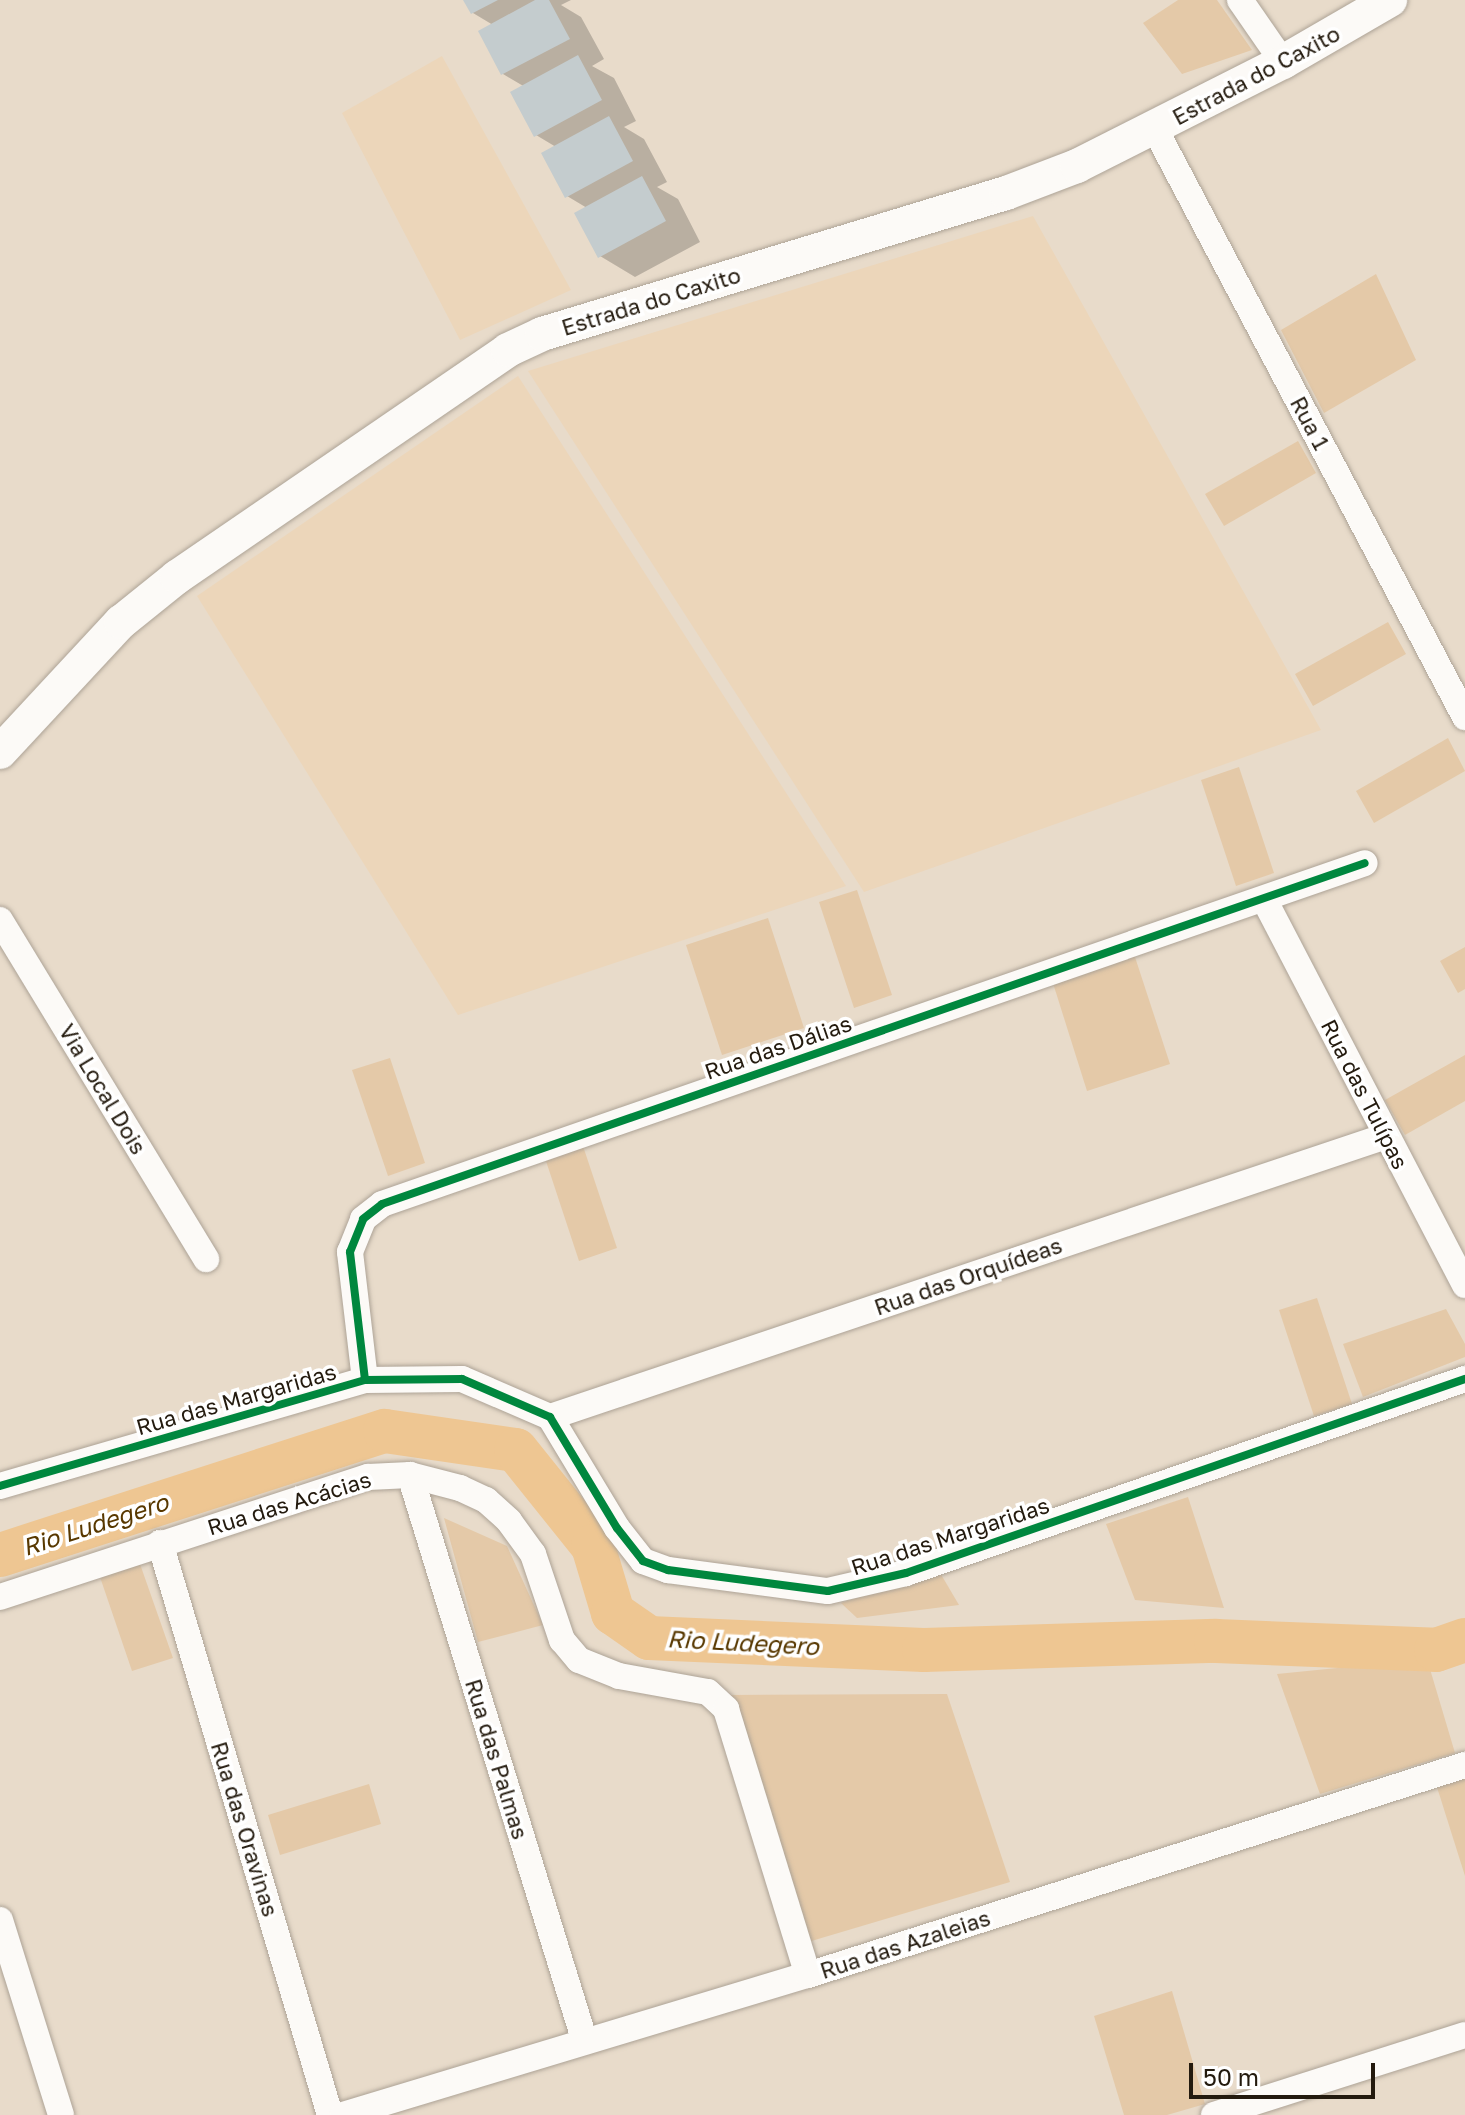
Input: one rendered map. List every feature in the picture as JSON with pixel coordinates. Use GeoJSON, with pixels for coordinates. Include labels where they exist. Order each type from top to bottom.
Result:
{"type":"FeatureCollection","features":[{"type":"Feature","properties":{"kind":"main road","name":"Estrada do Caxito"},"geometry":{"type":"LineString","coordinates":[[0,752],[121,622],[177,577],[508,350],[542,334],[1006,193],[1155,129],[1283,62],[1390,0]]}},
{"type":"Feature","properties":{"kind":"street"},"geometry":{"type":"LineString","coordinates":[[1240,0],[1283,62]]}},
{"type":"Feature","properties":{"kind":"street","name":"Rua 1"},"geometry":{"type":"LineString","coordinates":[[1155,129],[1465,717]]}},
{"type":"Feature","properties":{"kind":"street","name":"Rua das Dálias"},"geometry":{"type":"LineString","coordinates":[[365,1380],[350,1252],[363,1219],[382,1204],[1265,901],[1365,863]]}},
{"type":"Feature","properties":{"kind":"street","name":"Rua das Tulípas"},"geometry":{"type":"LineString","coordinates":[[1265,901],[1465,1285]]}},
{"type":"Feature","properties":{"kind":"street","name":"Via Local Dois"},"geometry":{"type":"LineString","coordinates":[[0,920],[206,1259]]}},
{"type":"Feature","properties":{"kind":"street","name":"Rua das Orquídeas"},"geometry":{"type":"LineString","coordinates":[[550,1417],[1386,1136]]}},
{"type":"Feature","properties":{"kind":"street","name":"Rua das Margaridas"},"geometry":{"type":"LineString","coordinates":[[0,1485],[365,1380],[462,1379],[550,1417],[617,1528],[643,1561],[668,1570],[828,1591],[906,1573],[1465,1379]]}},
{"type":"Feature","properties":{"kind":"street","name":"Rua das Acácias"},"geometry":{"type":"LineString","coordinates":[[0,1597],[339,1484],[386,1473],[410,1475],[460,1488],[486,1500],[509,1521],[533,1554],[562,1640],[579,1660],[619,1676],[708,1692],[726,1709],[808,1975]]}},
{"type":"Feature","properties":{"kind":"street","name":"Rua das Palmas"},"geometry":{"type":"LineString","coordinates":[[410,1475],[585,2042]]}},
{"type":"Feature","properties":{"kind":"street","name":"Rua das Oravinas"},"geometry":{"type":"LineString","coordinates":[[160,1543],[330,2115]]}},
{"type":"Feature","properties":{"kind":"street","name":"Rua das Azaleias"},"geometry":{"type":"LineString","coordinates":[[343,2115],[808,1975],[1465,1765]]}},
{"type":"Feature","properties":{"kind":"street"},"geometry":{"type":"LineString","coordinates":[[0,1920],[5,1954],[61,2115]]}},
{"type":"Feature","properties":{"kind":"street"},"geometry":{"type":"LineString","coordinates":[[1214,2115],[1465,2035]]}},
{"type":"Feature","properties":{"kind":"shaded area"},"geometry":{"type":"Polygon","coordinates":[[[1178,0],[1217,0],[1252,50],[1182,74],[1143,23],[1178,0]]]}},
{"type":"Feature","properties":{"kind":"shaded area"},"geometry":{"type":"Polygon","coordinates":[[[442,56],[571,290],[460,340],[342,113],[442,56]]]}},
{"type":"Feature","properties":{"kind":"shaded area"},"geometry":{"type":"Polygon","coordinates":[[[1033,216],[1321,730],[864,892],[528,371],[1033,216]]]}},
{"type":"Feature","properties":{"kind":"shaded area"},"geometry":{"type":"Polygon","coordinates":[[[1376,274],[1416,360],[1324,413],[1281,330],[1376,274]]]}},
{"type":"Feature","properties":{"kind":"shaded area"},"geometry":{"type":"Polygon","coordinates":[[[518,376],[846,886],[458,1015],[197,596],[518,376]]]}},
{"type":"Feature","properties":{"kind":"shaded area"},"geometry":{"type":"Polygon","coordinates":[[[1298,441],[1316,473],[1224,526],[1205,494],[1298,441]]]}},
{"type":"Feature","properties":{"kind":"shaded area"},"geometry":{"type":"Polygon","coordinates":[[[1388,622],[1406,654],[1313,706],[1295,674],[1388,622]]]}},
{"type":"Feature","properties":{"kind":"shaded area"},"geometry":{"type":"Polygon","coordinates":[[[1448,738],[1465,771],[1374,823],[1356,791],[1448,738]]]}},
{"type":"Feature","properties":{"kind":"shaded area"},"geometry":{"type":"Polygon","coordinates":[[[1239,767],[1274,873],[1236,886],[1201,780],[1239,767]]]}},
{"type":"Feature","properties":{"kind":"shaded area"},"geometry":{"type":"Polygon","coordinates":[[[857,890],[892,995],[854,1008],[819,902],[857,890]]]}},
{"type":"Feature","properties":{"kind":"shaded area"},"geometry":{"type":"Polygon","coordinates":[[[768,918],[804,1028],[722,1055],[686,945],[768,918]]]}},
{"type":"Feature","properties":{"kind":"shaded area"},"geometry":{"type":"Polygon","coordinates":[[[1465,947],[1465,989],[1458,993],[1440,961],[1465,947]]]}},
{"type":"Feature","properties":{"kind":"shaded area"},"geometry":{"type":"Polygon","coordinates":[[[1134,954],[1170,1064],[1087,1091],[1052,980],[1134,954]]]}},
{"type":"Feature","properties":{"kind":"shaded area"},"geometry":{"type":"Polygon","coordinates":[[[1465,1055],[1465,1101],[1405,1135],[1385,1100],[1465,1055]]]}},
{"type":"Feature","properties":{"kind":"shaded area"},"geometry":{"type":"Polygon","coordinates":[[[390,1058],[425,1163],[388,1176],[352,1070],[390,1058]]]}},
{"type":"Feature","properties":{"kind":"shaded area"},"geometry":{"type":"Polygon","coordinates":[[[582,1143],[617,1248],[579,1261],[544,1155],[582,1143]]]}},
{"type":"Feature","properties":{"kind":"shaded area"},"geometry":{"type":"Polygon","coordinates":[[[1317,1298],[1352,1404],[1314,1416],[1279,1310],[1317,1298]]]}},
{"type":"Feature","properties":{"kind":"shaded area"},"geometry":{"type":"Polygon","coordinates":[[[1446,1309],[1465,1344],[1465,1357],[1363,1397],[1343,1344],[1446,1309]]]}},
{"type":"Feature","properties":{"kind":"shaded area"},"geometry":{"type":"Polygon","coordinates":[[[1188,1497],[1224,1608],[1135,1600],[1106,1524],[1188,1497]]]}},
{"type":"Feature","properties":{"kind":"shaded area"},"geometry":{"type":"Polygon","coordinates":[[[444,1518],[507,1546],[543,1625],[478,1642],[444,1518]]]}},
{"type":"Feature","properties":{"kind":"shaded area"},"geometry":{"type":"Polygon","coordinates":[[[140,1564],[173,1658],[132,1671],[100,1577],[140,1564]]]}},
{"type":"Feature","properties":{"kind":"shaded area"},"geometry":{"type":"Polygon","coordinates":[[[939,1571],[959,1605],[857,1618],[841,1603],[939,1571]]]}},
{"type":"Feature","properties":{"kind":"shaded area"},"geometry":{"type":"Polygon","coordinates":[[[1427,1659],[1455,1753],[1320,1794],[1277,1674],[1427,1659]]]}},
{"type":"Feature","properties":{"kind":"shaded area"},"geometry":{"type":"Polygon","coordinates":[[[947,1694],[1010,1882],[808,1942],[728,1695],[947,1694]]]}},
{"type":"Feature","properties":{"kind":"shaded area"},"geometry":{"type":"Polygon","coordinates":[[[1465,1775],[1465,1876],[1436,1784],[1465,1775]]]}},
{"type":"Feature","properties":{"kind":"shaded area"},"geometry":{"type":"Polygon","coordinates":[[[369,1784],[381,1824],[280,1855],[268,1815],[369,1784]]]}},
{"type":"Feature","properties":{"kind":"shaded area"},"geometry":{"type":"Polygon","coordinates":[[[1172,1991],[1205,2104],[1167,2115],[1124,2115],[1094,2016],[1172,1991]]]}},
{"type":"Feature","properties":{"kind":"building"},"geometry":{"type":"Polygon","coordinates":[[[463,0],[498,0],[471,14],[463,0]]]}},
{"type":"Feature","properties":{"kind":"building"},"geometry":{"type":"Polygon","coordinates":[[[535,0],[549,0],[570,39],[501,75],[478,31],[535,0]]]}},
{"type":"Feature","properties":{"kind":"building"},"geometry":{"type":"Polygon","coordinates":[[[578,55],[602,100],[534,137],[510,92],[578,55]]]}},
{"type":"Feature","properties":{"kind":"building"},"geometry":{"type":"Polygon","coordinates":[[[609,116],[633,161],[565,198],[541,153],[609,116]]]}},
{"type":"Feature","properties":{"kind":"building"},"geometry":{"type":"Polygon","coordinates":[[[642,176],[666,221],[598,258],[574,213],[642,176]]]}},
{"type":"Feature","properties":{"kind":"waterway","name":"Rio Ludegero"},"geometry":{"type":"LineString","coordinates":[[0,1555],[385,1431],[516,1450],[593,1546],[613,1613],[649,1638],[924,1650],[1216,1641],[1436,1650],[1465,1640]]}},
{"type":"Feature","properties":{"kind":"cycle path"},"geometry":{"type":"LineString","coordinates":[[365,1380],[350,1252],[363,1219],[382,1204],[1365,863]]}},
{"type":"Feature","properties":{"kind":"cycle path"},"geometry":{"type":"LineString","coordinates":[[0,1486],[365,1380],[462,1379],[550,1417],[617,1528],[643,1561],[668,1570],[828,1591],[906,1573],[1465,1379]]}}]}
